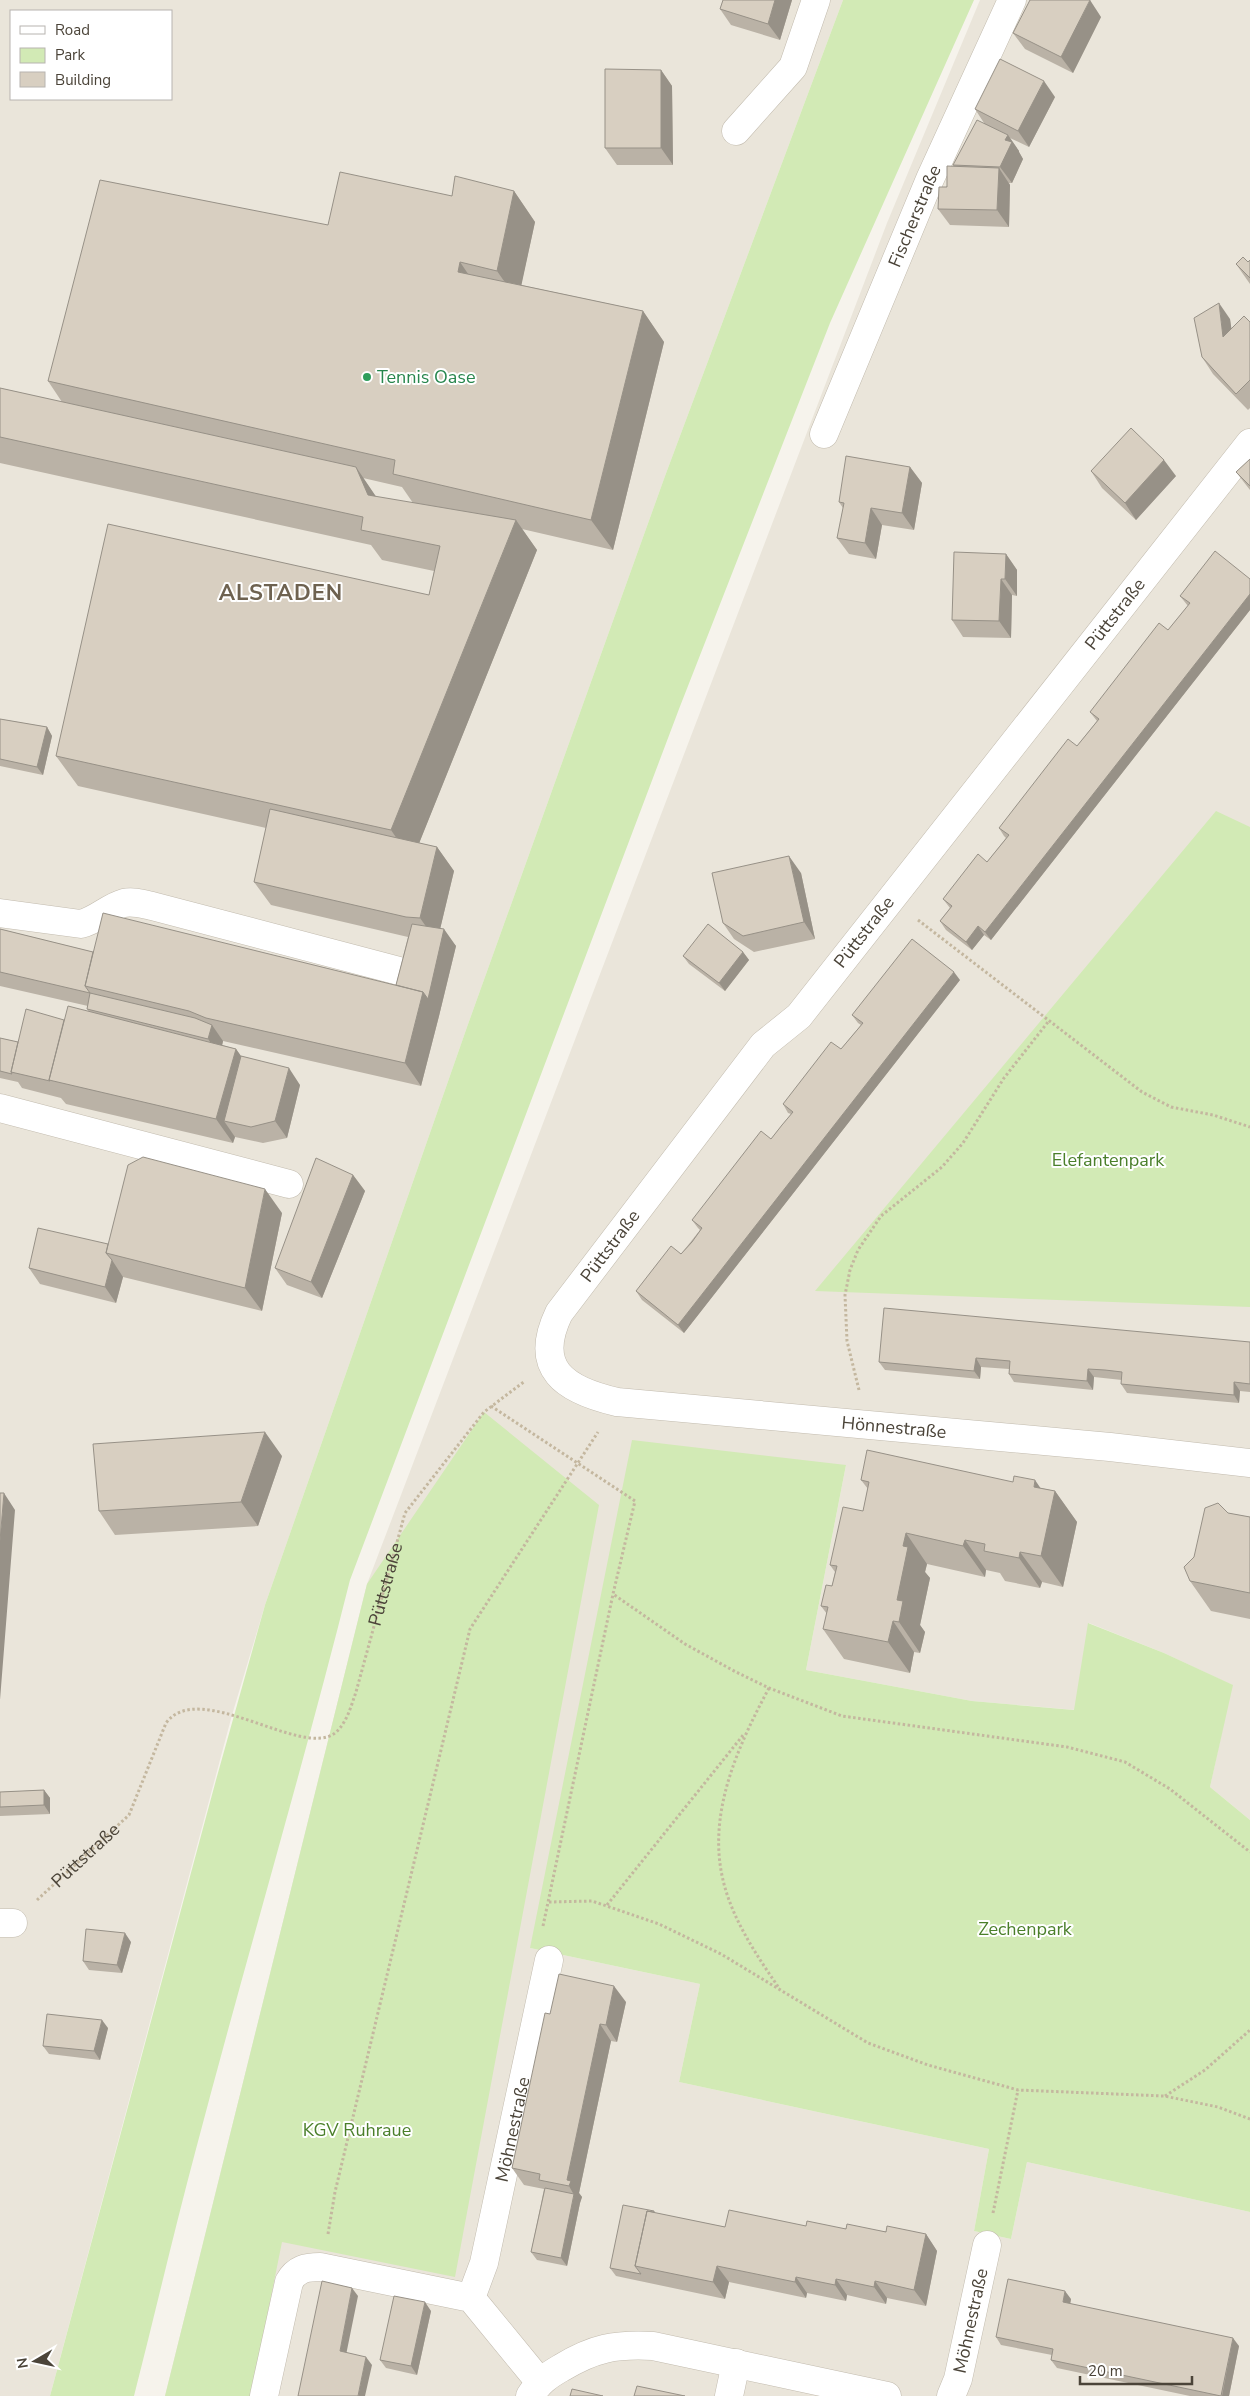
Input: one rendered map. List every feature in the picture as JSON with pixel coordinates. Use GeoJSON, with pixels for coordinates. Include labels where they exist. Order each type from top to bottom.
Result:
{"type":"FeatureCollection","features":[{"type":"Feature","properties":{"kind":"street"},"geometry":{"type":"LineString","coordinates":[[736,131],[793,67],[816,0]]}},
{"type":"Feature","properties":{"kind":"street","name":"Fischerstraße"},"geometry":{"type":"LineString","coordinates":[[824,434],[930,179],[1012,0]]}},
{"type":"Feature","properties":{"kind":"street","name":"Püttstraße"},"geometry":{"type":"LineString","coordinates":[[550,1363],[548,1349],[551,1330],[559,1313],[763,1045],[799,1016],[1250,443]]}},
{"type":"Feature","properties":{"kind":"street"},"geometry":{"type":"LineString","coordinates":[[0,913],[81,924],[91,922],[123,903],[131,902],[403,972]]}},
{"type":"Feature","properties":{"kind":"street"},"geometry":{"type":"LineString","coordinates":[[0,1108],[289,1184]]}},
{"type":"Feature","properties":{"kind":"street","name":"Hönnestraße"},"geometry":{"type":"LineString","coordinates":[[550,1363],[558,1374],[579,1390],[617,1402],[1110,1448],[1250,1463]]}},
{"type":"Feature","properties":{"kind":"street","name":"Möhnestraße"},"geometry":{"type":"LineString","coordinates":[[471,2298],[484,2263],[549,1960]]}},
{"type":"Feature","properties":{"kind":"street","name":"Möhnestraße"},"geometry":{"type":"LineString","coordinates":[[951,2396],[958,2379],[987,2245]]}},
{"type":"Feature","properties":{"kind":"street"},"geometry":{"type":"LineString","coordinates":[[264,2396],[286,2293],[294,2274],[302,2269],[320,2267],[471,2298],[535,2389],[582,2355],[613,2346],[653,2346],[887,2396]]}},
{"type":"Feature","properties":{"kind":"street"},"geometry":{"type":"LineString","coordinates":[[729,2396],[736,2363]]}},
{"type":"Feature","properties":{"kind":"path"},"geometry":{"type":"LineString","coordinates":[[891,898],[1048,1022],[1142,1092],[1162,1104],[1213,1115],[1250,1127]]}},
{"type":"Feature","properties":{"kind":"path"},"geometry":{"type":"LineString","coordinates":[[864,1426],[858,1385],[848,1341],[845,1295],[850,1270],[858,1250],[881,1216],[942,1167],[963,1143],[1004,1078],[1048,1022]]}},
{"type":"Feature","properties":{"kind":"path","name":"Püttstraße"},"geometry":{"type":"LineString","coordinates":[[6,1923],[128,1815],[150,1766],[166,1723],[178,1712],[200,1710],[232,1715],[305,1737],[324,1737],[334,1734],[348,1714],[356,1692],[405,1513],[491,1406],[550,1363]]}},
{"type":"Feature","properties":{"kind":"path"},"geometry":{"type":"LineString","coordinates":[[328,2236],[335,2192],[470,1629],[617,1402]]}},
{"type":"Feature","properties":{"kind":"path"},"geometry":{"type":"LineString","coordinates":[[491,1406],[635,1501],[613,1594],[541,1935],[549,1960]]}},
{"type":"Feature","properties":{"kind":"path"},"geometry":{"type":"LineString","coordinates":[[613,1594],[685,1644],[769,1688],[842,1716],[859,1720],[1067,1748],[1116,1758],[1154,1778],[1250,1852]]}},
{"type":"Feature","properties":{"kind":"path"},"geometry":{"type":"LineString","coordinates":[[769,1688],[746,1732],[723,1802],[720,1827],[720,1862],[723,1881],[734,1910],[755,1950],[781,1990]]}},
{"type":"Feature","properties":{"kind":"path"},"geometry":{"type":"LineString","coordinates":[[607,1905],[746,1732]]}},
{"type":"Feature","properties":{"kind":"path"},"geometry":{"type":"LineString","coordinates":[[548,1902],[592,1901],[607,1905],[684,1936],[720,1954],[781,1990],[843,2030],[892,2053],[987,2083],[1018,2090],[1164,2096],[1218,2107],[1250,2119]]}},
{"type":"Feature","properties":{"kind":"path"},"geometry":{"type":"LineString","coordinates":[[1164,2096],[1206,2070],[1250,2030]]}},
{"type":"Feature","properties":{"kind":"path"},"geometry":{"type":"LineString","coordinates":[[987,2245],[1018,2090]]}},
{"type":"Feature","properties":{"kind":"shaded area"},"geometry":{"type":"Polygon","coordinates":[[[0,0],[843,0],[665,476],[467,1027],[265,1605],[232,1715],[50,2396],[0,2396],[0,0]]]}},
{"type":"Feature","properties":{"kind":"shaded area"},"geometry":{"type":"Polygon","coordinates":[[[980,0],[1250,0],[1250,1820],[1210,1787],[1232,1685],[1164,1653],[1089,1623],[1075,1710],[972,1701],[806,1670],[846,1465],[530,1948],[700,1984],[679,2082],[989,2149],[974,2231],[1011,2239],[1027,2162],[1250,2212],[1250,2396],[165,2396],[367,1584],[887,223],[980,0]]]}},
{"type":"Feature","properties":{"kind":"green space"},"geometry":{"type":"Polygon","coordinates":[[[843,0],[974,0],[830,323],[679,709],[350,1580],[313,1723],[196,2149],[134,2396],[50,2396],[265,1605],[467,1027],[665,476],[843,0]]]}},
{"type":"Feature","properties":{"kind":"green space","name":"Elefantenpark"},"geometry":{"type":"Polygon","coordinates":[[[1216,811],[1250,827],[1250,1307],[815,1291],[1216,811]]]}},
{"type":"Feature","properties":{"kind":"green space","name":"KGV Ruhraue"},"geometry":{"type":"Polygon","coordinates":[[[484,1412],[599,1505],[455,2277],[282,2242],[251,2396],[165,2396],[367,1584],[484,1412]]]}},
{"type":"Feature","properties":{"kind":"green space","name":"Zechenpark"},"geometry":{"type":"Polygon","coordinates":[[[632,1440],[846,1465],[806,1670],[972,1701],[1074,1710],[1088,1623],[1164,1653],[1233,1685],[1210,1787],[1250,1820],[1250,2212],[1027,2162],[1011,2239],[974,2231],[989,2149],[679,2082],[700,1984],[530,1948],[632,1440]]]}},
{"type":"Feature","properties":{"kind":"building"},"geometry":{"type":"Polygon","coordinates":[[[723,0],[775,0],[768,24],[720,9],[723,0]]]}},
{"type":"Feature","properties":{"kind":"building"},"geometry":{"type":"Polygon","coordinates":[[[1030,0],[1090,0],[1061,57],[1013,33],[1030,0]]]}},
{"type":"Feature","properties":{"kind":"building"},"geometry":{"type":"Polygon","coordinates":[[[1000,59],[1044,81],[1018,131],[975,109],[1000,59]]]}},
{"type":"Feature","properties":{"kind":"building"},"geometry":{"type":"Polygon","coordinates":[[[605,69],[661,70],[661,148],[605,148],[605,69]]]}},
{"type":"Feature","properties":{"kind":"building"},"geometry":{"type":"Polygon","coordinates":[[[977,120],[1008,135],[1005,140],[1012,142],[1000,167],[953,165],[977,120]]]}},
{"type":"Feature","properties":{"kind":"building"},"geometry":{"type":"Polygon","coordinates":[[[947,166],[999,168],[997,210],[938,209],[939,187],[947,187],[947,166]]]}},
{"type":"Feature","properties":{"kind":"building","name":"Tennis Oase"},"geometry":{"type":"Polygon","coordinates":[[[340,172],[452,196],[455,176],[514,191],[497,271],[460,262],[458,272],[643,311],[591,520],[393,474],[395,460],[48,381],[100,180],[328,225],[340,172]]]}},
{"type":"Feature","properties":{"kind":"building"},"geometry":{"type":"Polygon","coordinates":[[[1243,257],[1248,262],[1250,260],[1250,278],[1236,264],[1243,257]]]}},
{"type":"Feature","properties":{"kind":"building"},"geometry":{"type":"Polygon","coordinates":[[[1219,303],[1223,337],[1244,316],[1250,322],[1250,380],[1236,394],[1202,357],[1194,318],[1219,303]]]}},
{"type":"Feature","properties":{"kind":"building"},"geometry":{"type":"Polygon","coordinates":[[[0,388],[356,467],[368,495],[516,520],[391,830],[56,756],[108,524],[429,595],[440,546],[361,530],[363,517],[0,437],[0,388]]]}},
{"type":"Feature","properties":{"kind":"building"},"geometry":{"type":"Polygon","coordinates":[[[1131,428],[1164,460],[1125,503],[1091,471],[1131,428]]]}},
{"type":"Feature","properties":{"kind":"building"},"geometry":{"type":"Polygon","coordinates":[[[846,456],[910,467],[902,513],[871,508],[865,543],[837,538],[844,503],[839,502],[846,456]]]}},
{"type":"Feature","properties":{"kind":"building"},"geometry":{"type":"Polygon","coordinates":[[[1250,459],[1250,486],[1236,472],[1250,459]]]}},
{"type":"Feature","properties":{"kind":"building"},"geometry":{"type":"Polygon","coordinates":[[[1215,551],[1250,579],[1250,594],[985,932],[978,926],[966,942],[940,921],[952,906],[943,899],[978,854],[987,862],[1009,835],[999,828],[1068,739],[1077,746],[1099,719],[1090,712],[1159,623],[1168,630],[1190,603],[1180,596],[1215,551]]]}},
{"type":"Feature","properties":{"kind":"building"},"geometry":{"type":"Polygon","coordinates":[[[954,552],[1006,554],[1005,579],[1001,579],[999,621],[952,620],[954,552]]]}},
{"type":"Feature","properties":{"kind":"building"},"geometry":{"type":"Polygon","coordinates":[[[0,719],[47,727],[37,767],[0,759],[0,719]]]}},
{"type":"Feature","properties":{"kind":"building"},"geometry":{"type":"Polygon","coordinates":[[[270,809],[437,847],[420,918],[406,917],[254,882],[270,809]]]}},
{"type":"Feature","properties":{"kind":"building"},"geometry":{"type":"Polygon","coordinates":[[[789,856],[804,922],[743,936],[723,923],[712,873],[789,856]]]}},
{"type":"Feature","properties":{"kind":"building"},"geometry":{"type":"Polygon","coordinates":[[[103,913],[423,992],[405,1063],[206,1018],[189,1011],[85,986],[103,913]]]}},
{"type":"Feature","properties":{"kind":"building"},"geometry":{"type":"Polygon","coordinates":[[[412,924],[444,929],[428,999],[423,992],[396,985],[412,924]]]}},
{"type":"Feature","properties":{"kind":"building"},"geometry":{"type":"Polygon","coordinates":[[[708,924],[743,952],[719,983],[683,956],[708,924]]]}},
{"type":"Feature","properties":{"kind":"building"},"geometry":{"type":"Polygon","coordinates":[[[0,929],[93,952],[85,986],[90,993],[0,972],[0,929]]]}},
{"type":"Feature","properties":{"kind":"building"},"geometry":{"type":"Polygon","coordinates":[[[912,939],[954,972],[678,1325],[636,1291],[671,1246],[681,1254],[692,1242],[702,1228],[692,1220],[761,1131],[771,1139],[793,1112],[783,1104],[831,1042],[841,1049],[863,1023],[852,1015],[912,939]]]}},
{"type":"Feature","properties":{"kind":"building"},"geometry":{"type":"Polygon","coordinates":[[[90,993],[195,1018],[212,1025],[208,1039],[87,1009],[90,993]]]}},
{"type":"Feature","properties":{"kind":"building"},"geometry":{"type":"Polygon","coordinates":[[[68,1006],[236,1049],[216,1119],[49,1080],[68,1006]]]}},
{"type":"Feature","properties":{"kind":"building"},"geometry":{"type":"Polygon","coordinates":[[[26,1009],[64,1020],[50,1081],[11,1072],[26,1009]]]}},
{"type":"Feature","properties":{"kind":"building"},"geometry":{"type":"Polygon","coordinates":[[[0,1038],[18,1042],[12,1074],[0,1071],[0,1038]]]}},
{"type":"Feature","properties":{"kind":"building"},"geometry":{"type":"Polygon","coordinates":[[[241,1056],[289,1068],[275,1121],[251,1127],[224,1121],[241,1056]]]}},
{"type":"Feature","properties":{"kind":"building"},"geometry":{"type":"Polygon","coordinates":[[[143,1157],[265,1189],[245,1288],[106,1253],[128,1165],[143,1157]]]}},
{"type":"Feature","properties":{"kind":"building"},"geometry":{"type":"Polygon","coordinates":[[[316,1158],[353,1175],[311,1282],[275,1268],[316,1158]]]}},
{"type":"Feature","properties":{"kind":"building"},"geometry":{"type":"Polygon","coordinates":[[[38,1228],[108,1244],[106,1253],[112,1260],[105,1287],[29,1268],[38,1228]]]}},
{"type":"Feature","properties":{"kind":"building"},"geometry":{"type":"Polygon","coordinates":[[[884,1308],[1250,1342],[1250,1384],[1234,1382],[1234,1395],[1121,1384],[1122,1372],[1105,1370],[1088,1369],[1087,1381],[1009,1374],[1010,1361],[976,1358],[974,1371],[879,1362],[884,1308]]]}},
{"type":"Feature","properties":{"kind":"building"},"geometry":{"type":"Polygon","coordinates":[[[265,1432],[241,1502],[99,1511],[93,1444],[265,1432]]]}},
{"type":"Feature","properties":{"kind":"building"},"geometry":{"type":"Polygon","coordinates":[[[867,1450],[1013,1482],[1014,1476],[1035,1480],[1034,1487],[1055,1491],[1041,1556],[1020,1552],[1019,1558],[984,1551],[985,1544],[965,1540],[963,1546],[906,1533],[903,1546],[908,1547],[897,1600],[903,1601],[899,1622],[893,1621],[888,1642],[823,1629],[828,1607],[821,1606],[826,1585],[832,1586],[837,1566],[830,1565],[843,1507],[863,1511],[869,1482],[861,1480],[867,1450]]]}},
{"type":"Feature","properties":{"kind":"building"},"geometry":{"type":"Polygon","coordinates":[[[0,1493],[4,1493],[0,1541],[0,1493]]]}},
{"type":"Feature","properties":{"kind":"building"},"geometry":{"type":"Polygon","coordinates":[[[1218,1503],[1228,1513],[1250,1517],[1250,1593],[1190,1581],[1184,1567],[1194,1557],[1205,1508],[1218,1503]]]}},
{"type":"Feature","properties":{"kind":"building"},"geometry":{"type":"Polygon","coordinates":[[[44,1790],[44,1805],[0,1807],[0,1792],[44,1790]]]}},
{"type":"Feature","properties":{"kind":"building"},"geometry":{"type":"Polygon","coordinates":[[[86,1929],[125,1933],[117,1965],[83,1961],[86,1929]]]}},
{"type":"Feature","properties":{"kind":"building"},"geometry":{"type":"Polygon","coordinates":[[[559,1974],[614,1986],[606,2025],[600,2024],[567,2180],[571,2181],[569,2186],[539,2180],[540,2174],[512,2168],[545,2013],[550,2014],[559,1974]]]}},
{"type":"Feature","properties":{"kind":"building"},"geometry":{"type":"Polygon","coordinates":[[[47,2014],[102,2020],[94,2051],[43,2046],[47,2014]]]}},
{"type":"Feature","properties":{"kind":"building"},"geometry":{"type":"Polygon","coordinates":[[[545,2188],[574,2194],[561,2258],[531,2252],[545,2188]]]}},
{"type":"Feature","properties":{"kind":"building"},"geometry":{"type":"Polygon","coordinates":[[[623,2205],[654,2211],[647,2211],[635,2266],[641,2274],[610,2268],[623,2205]]]}},
{"type":"Feature","properties":{"kind":"building"},"geometry":{"type":"Polygon","coordinates":[[[729,2210],[806,2226],[807,2221],[846,2229],[847,2224],[886,2232],[887,2226],[926,2234],[914,2290],[875,2281],[874,2287],[836,2279],[835,2285],[796,2277],[795,2282],[717,2266],[713,2282],[635,2266],[647,2211],[725,2227],[729,2210]]]}},
{"type":"Feature","properties":{"kind":"building"},"geometry":{"type":"Polygon","coordinates":[[[1008,2279],[1065,2291],[1063,2302],[1233,2338],[1221,2396],[1051,2360],[1053,2349],[996,2337],[1008,2279]]]}},
{"type":"Feature","properties":{"kind":"building"},"geometry":{"type":"Polygon","coordinates":[[[322,2281],[352,2288],[340,2351],[366,2357],[358,2396],[298,2396],[322,2281]]]}},
{"type":"Feature","properties":{"kind":"building"},"geometry":{"type":"Polygon","coordinates":[[[394,2296],[425,2302],[411,2366],[380,2360],[394,2296]]]}},
{"type":"Feature","properties":{"kind":"building"},"geometry":{"type":"Polygon","coordinates":[[[637,2386],[685,2396],[634,2396],[637,2386]]]}},
{"type":"Feature","properties":{"kind":"building"},"geometry":{"type":"Polygon","coordinates":[[[572,2389],[603,2396],[570,2396],[572,2389]]]}},
{"type":"Feature","properties":{"kind":"place","name":"Tennis Oase"},"geometry":{"type":"Point","coordinates":[367,377]}},
{"type":"Feature","properties":{"kind":"district","name":"ALSTADEN"},"geometry":{"type":"Point","coordinates":[281,592]}}]}
